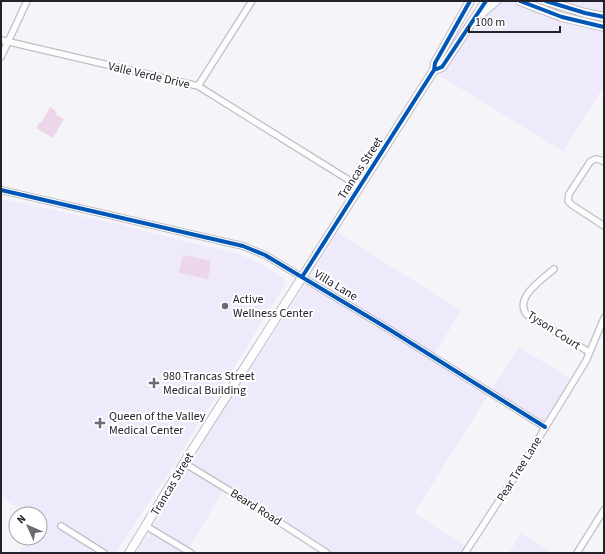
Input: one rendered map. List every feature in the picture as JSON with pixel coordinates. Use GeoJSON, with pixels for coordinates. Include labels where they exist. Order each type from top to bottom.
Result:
{"type":"FeatureCollection","features":[{"type":"Feature","properties":{"kind":"main road","name":"Trancas Street"},"geometry":{"type":"LineString","coordinates":[[129,553],[184,463],[434,70],[435,63],[470,1]]}},
{"type":"Feature","properties":{"kind":"main road","name":"Trancas Street"},"geometry":{"type":"LineString","coordinates":[[434,70],[442,67],[486,1]]}},
{"type":"Feature","properties":{"kind":"main road"},"geometry":{"type":"LineString","coordinates":[[462,35],[474,20],[496,1]]}},
{"type":"Feature","properties":{"kind":"main road"},"geometry":{"type":"LineString","coordinates":[[520,1],[560,16],[604,27]]}},
{"type":"Feature","properties":{"kind":"main road"},"geometry":{"type":"LineString","coordinates":[[546,1],[602,16]]}},
{"type":"Feature","properties":{"kind":"main road"},"geometry":{"type":"LineString","coordinates":[[560,16],[563,12],[592,19],[602,16]]}},
{"type":"Feature","properties":{"kind":"street"},"geometry":{"type":"LineString","coordinates":[[1,57],[27,1]]}},
{"type":"Feature","properties":{"kind":"street"},"geometry":{"type":"LineString","coordinates":[[198,86],[252,1]]}},
{"type":"Feature","properties":{"kind":"street","name":"Valle Verde Drive"},"geometry":{"type":"LineString","coordinates":[[1,40],[198,86],[360,187]]}},
{"type":"Feature","properties":{"kind":"street"},"geometry":{"type":"LineString","coordinates":[[604,162],[599,159],[594,159],[590,162],[569,194],[568,201],[604,226]]}},
{"type":"Feature","properties":{"kind":"street","name":"Villa Lane"},"geometry":{"type":"LineString","coordinates":[[1,190],[243,246],[265,255],[392,331],[545,427]]}},
{"type":"Feature","properties":{"kind":"street","name":"Tyson Court"},"geometry":{"type":"LineString","coordinates":[[554,269],[531,289],[524,301],[524,309],[527,315],[589,352]]}},
{"type":"Feature","properties":{"kind":"street","name":"Pear Tree Lane"},"geometry":{"type":"LineString","coordinates":[[464,553],[497,505],[583,365],[604,318]]}},
{"type":"Feature","properties":{"kind":"street","name":"Beard Road"},"geometry":{"type":"LineString","coordinates":[[184,463],[253,505],[327,553]]}},
{"type":"Feature","properties":{"kind":"street"},"geometry":{"type":"LineString","coordinates":[[577,553],[604,510]]}},
{"type":"Feature","properties":{"kind":"street"},"geometry":{"type":"LineString","coordinates":[[62,526],[104,553]]}},
{"type":"Feature","properties":{"kind":"street"},"geometry":{"type":"LineString","coordinates":[[146,526],[191,553]]}},
{"type":"Feature","properties":{"kind":"shaded area"},"geometry":{"type":"Polygon","coordinates":[[[496,1],[520,1],[604,27],[604,86],[563,151],[437,74],[462,35],[474,20],[496,1]]]}},
{"type":"Feature","properties":{"kind":"shaded area"},"geometry":{"type":"Polygon","coordinates":[[[546,1],[604,1],[604,17],[546,1]]]}},
{"type":"Feature","properties":{"kind":"shaded area"},"geometry":{"type":"Polygon","coordinates":[[[50,107],[55,110],[57,113],[56,115],[64,119],[53,138],[36,128],[40,122],[41,123],[50,107]]]}},
{"type":"Feature","properties":{"kind":"shaded area","name":"Queen of the Valley Medical Center"},"geometry":{"type":"Polygon","coordinates":[[[1,199],[123,225],[241,255],[259,263],[283,278],[285,285],[169,472],[115,553],[18,553],[23,546],[48,546],[48,506],[15,506],[1,497],[1,199]]]}},
{"type":"Feature","properties":{"kind":"shaded area"},"geometry":{"type":"Polygon","coordinates":[[[337,232],[461,311],[433,356],[490,392],[414,513],[468,548],[465,553],[327,553],[225,488],[186,553],[136,553],[220,414],[307,282],[337,232]]]}},
{"type":"Feature","properties":{"kind":"shaded area"},"geometry":{"type":"Polygon","coordinates":[[[183,255],[211,261],[208,279],[179,273],[183,255]]]}},
{"type":"Feature","properties":{"kind":"shaded area"},"geometry":{"type":"Polygon","coordinates":[[[519,347],[574,381],[545,427],[490,392],[519,347]]]}},
{"type":"Feature","properties":{"kind":"shaded area"},"geometry":{"type":"Polygon","coordinates":[[[521,533],[545,549],[552,553],[509,553],[521,533]]]}},
{"type":"Feature","properties":{"kind":"cycle path"},"geometry":{"type":"LineString","coordinates":[[302,277],[434,70],[435,63],[470,1]]}},
{"type":"Feature","properties":{"kind":"cycle path"},"geometry":{"type":"LineString","coordinates":[[434,70],[442,67],[486,1]]}},
{"type":"Feature","properties":{"kind":"cycle path"},"geometry":{"type":"LineString","coordinates":[[520,1],[562,17],[604,27]]}},
{"type":"Feature","properties":{"kind":"cycle path"},"geometry":{"type":"LineString","coordinates":[[546,1],[604,17]]}},
{"type":"Feature","properties":{"kind":"cycle path"},"geometry":{"type":"LineString","coordinates":[[1,190],[243,246],[265,255],[387,328],[545,427]]}},
{"type":"Feature","properties":{"kind":"place","name":"Active Wellness Center"},"geometry":{"type":"Point","coordinates":[225,306]}},
{"type":"Feature","properties":{"kind":"place","name":"980 Trancas Street Medical Building"},"geometry":{"type":"Point","coordinates":[154,383]}},
{"type":"Feature","properties":{"kind":"place","name":"Queen of the Valley Medical Center"},"geometry":{"type":"Point","coordinates":[100,423]}}]}
